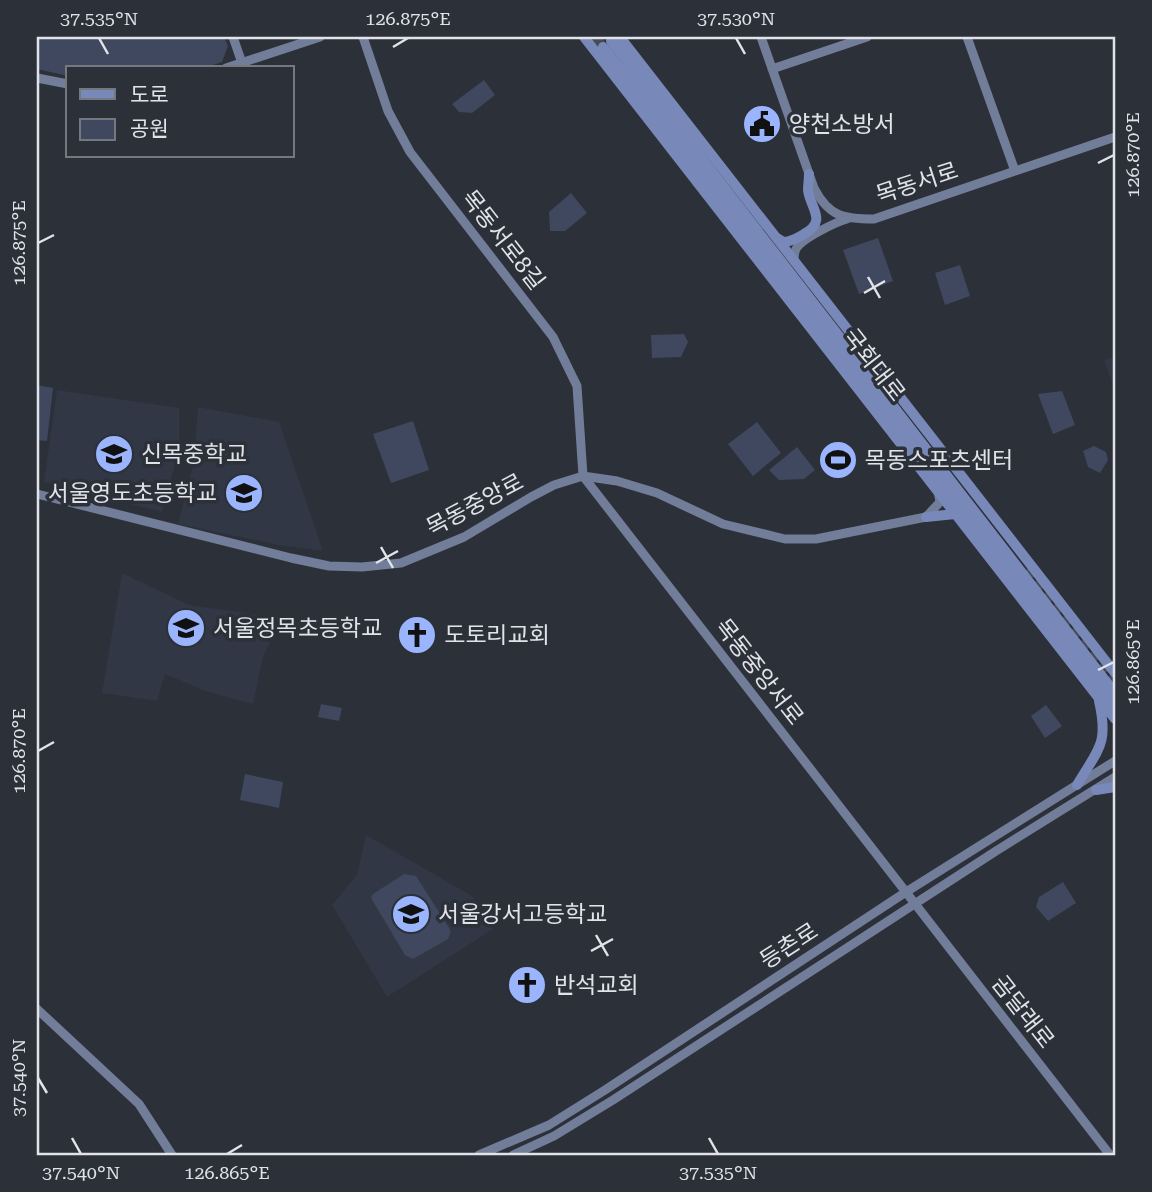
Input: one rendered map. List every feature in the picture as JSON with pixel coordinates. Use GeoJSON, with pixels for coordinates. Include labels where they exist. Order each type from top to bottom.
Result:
{"type":"FeatureCollection","features":[{"type":"Feature","properties":{"kind":"main road"},"geometry":{"type":"LineString","coordinates":[[233,37],[242,63]]}},
{"type":"Feature","properties":{"kind":"main road"},"geometry":{"type":"LineString","coordinates":[[232,66],[320,37]]}},
{"type":"Feature","properties":{"kind":"main road","name":"목동서로8길"},"geometry":{"type":"LineString","coordinates":[[363,37],[388,111],[410,152],[553,337],[577,386],[583,475]]}},
{"type":"Feature","properties":{"kind":"main road","name":"목동서로"},"geometry":{"type":"LineString","coordinates":[[761,37],[809,174],[822,202],[838,215],[850,219],[874,219],[1115,137]]}},
{"type":"Feature","properties":{"kind":"main road"},"geometry":{"type":"LineString","coordinates":[[772,69],[867,37]]}},
{"type":"Feature","properties":{"kind":"main road"},"geometry":{"type":"LineString","coordinates":[[967,37],[1015,171]]}},
{"type":"Feature","properties":{"kind":"main road"},"geometry":{"type":"LineString","coordinates":[[588,40],[1115,719]]}},
{"type":"Feature","properties":{"kind":"main road"},"geometry":{"type":"LineString","coordinates":[[611,41],[775,236],[1115,673]]}},
{"type":"Feature","properties":{"kind":"main road","name":"국회대로"},"geometry":{"type":"LineString","coordinates":[[611,41],[1115,693]]}},
{"type":"Feature","properties":{"kind":"main road","name":"국회대로"},"geometry":{"type":"LineString","coordinates":[[611,41],[1115,707]]}},
{"type":"Feature","properties":{"kind":"main road"},"geometry":{"type":"LineString","coordinates":[[37,78],[66,84]]}},
{"type":"Feature","properties":{"kind":"main road"},"geometry":{"type":"LineString","coordinates":[[775,236],[783,242],[790,242],[809,231],[815,223],[816,211],[808,192],[809,174]]}},
{"type":"Feature","properties":{"kind":"main road"},"geometry":{"type":"LineString","coordinates":[[794,261],[795,251],[801,244],[836,223],[850,219]]}},
{"type":"Feature","properties":{"kind":"main road"},"geometry":{"type":"LineString","coordinates":[[583,475],[617,481],[657,493],[723,524],[785,539],[816,539],[926,517],[955,514]]}},
{"type":"Feature","properties":{"kind":"main road","name":"목동중앙로"},"geometry":{"type":"LineString","coordinates":[[37,495],[291,558],[329,566],[362,567],[401,563],[464,537],[554,485],[583,475]]}},
{"type":"Feature","properties":{"kind":"main road","name":"목동중앙서로"},"geometry":{"type":"LineString","coordinates":[[583,475],[906,892]]}},
{"type":"Feature","properties":{"kind":"main road"},"geometry":{"type":"LineString","coordinates":[[926,517],[940,502],[937,490]]}},
{"type":"Feature","properties":{"kind":"main road"},"geometry":{"type":"LineString","coordinates":[[1077,785],[1101,746],[1104,730],[1098,697]]}},
{"type":"Feature","properties":{"kind":"main road","name":"등촌로"},"geometry":{"type":"LineString","coordinates":[[480,1155],[549,1125],[583,1104],[906,892],[1115,761]]}},
{"type":"Feature","properties":{"kind":"main road","name":"등촌로"},"geometry":{"type":"LineString","coordinates":[[513,1155],[554,1136],[612,1100],[1115,777]]}},
{"type":"Feature","properties":{"kind":"main road"},"geometry":{"type":"LineString","coordinates":[[1096,790],[1115,787]]}},
{"type":"Feature","properties":{"kind":"main road","name":"곰달래로"},"geometry":{"type":"LineString","coordinates":[[906,892],[1110,1155]]}},
{"type":"Feature","properties":{"kind":"main road"},"geometry":{"type":"LineString","coordinates":[[37,1009],[139,1104],[172,1155]]}},
{"type":"Feature","properties":{"kind":"shaded area"},"geometry":{"type":"Polygon","coordinates":[[[1115,356],[1115,390],[1104,360],[1115,356]]]}},
{"type":"Feature","properties":{"kind":"shaded area","name":"신목중학교"},"geometry":{"type":"Polygon","coordinates":[[[57,390],[179,408],[179,450],[162,512],[44,482],[57,390]]]}},
{"type":"Feature","properties":{"kind":"shaded area","name":"서울영도초등학교"},"geometry":{"type":"Polygon","coordinates":[[[198,407],[279,422],[323,551],[279,545],[178,524],[194,462],[198,407]]]}},
{"type":"Feature","properties":{"kind":"shaded area","name":"서울정목초등학교"},"geometry":{"type":"Polygon","coordinates":[[[122,573],[189,605],[259,615],[261,641],[270,642],[263,656],[253,704],[208,692],[165,674],[157,701],[102,693],[122,573]]]}},
{"type":"Feature","properties":{"kind":"shaded area","name":"서울강서고등학교"},"geometry":{"type":"Polygon","coordinates":[[[366,835],[472,896],[493,929],[387,997],[332,905],[357,875],[366,835]]]}},
{"type":"Feature","properties":{"kind":"green space"},"geometry":{"type":"Polygon","coordinates":[[[37,37],[224,37],[228,46],[222,62],[210,66],[66,66],[66,76],[37,69],[37,37]]]}},
{"type":"Feature","properties":{"kind":"green space"},"geometry":{"type":"Polygon","coordinates":[[[484,80],[495,95],[472,113],[459,112],[452,104],[484,80]]]}},
{"type":"Feature","properties":{"kind":"green space"},"geometry":{"type":"Polygon","coordinates":[[[571,193],[587,213],[565,231],[550,231],[549,212],[571,193]]]}},
{"type":"Feature","properties":{"kind":"green space"},"geometry":{"type":"Polygon","coordinates":[[[878,238],[893,281],[859,294],[843,250],[878,238]]]}},
{"type":"Feature","properties":{"kind":"green space"},"geometry":{"type":"Polygon","coordinates":[[[960,265],[970,296],[945,305],[935,273],[960,265]]]}},
{"type":"Feature","properties":{"kind":"green space"},"geometry":{"type":"Polygon","coordinates":[[[684,334],[688,342],[681,357],[652,358],[651,335],[684,334]]]}},
{"type":"Feature","properties":{"kind":"green space"},"geometry":{"type":"Polygon","coordinates":[[[37,385],[53,388],[47,441],[37,440],[37,385]]]}},
{"type":"Feature","properties":{"kind":"green space"},"geometry":{"type":"Polygon","coordinates":[[[1062,391],[1075,425],[1053,434],[1038,394],[1062,391]]]}},
{"type":"Feature","properties":{"kind":"green space"},"geometry":{"type":"Polygon","coordinates":[[[413,421],[429,470],[391,483],[373,434],[413,421]]]}},
{"type":"Feature","properties":{"kind":"green space"},"geometry":{"type":"Polygon","coordinates":[[[757,422],[781,453],[753,476],[728,444],[757,422]]]}},
{"type":"Feature","properties":{"kind":"green space"},"geometry":{"type":"Polygon","coordinates":[[[1094,446],[1106,452],[1108,460],[1100,473],[1088,467],[1083,451],[1094,446]]]}},
{"type":"Feature","properties":{"kind":"green space"},"geometry":{"type":"Polygon","coordinates":[[[797,447],[815,470],[804,479],[779,480],[769,470],[797,447]]]}},
{"type":"Feature","properties":{"kind":"green space"},"geometry":{"type":"Polygon","coordinates":[[[321,704],[342,708],[339,721],[318,717],[321,704]]]}},
{"type":"Feature","properties":{"kind":"green space"},"geometry":{"type":"Polygon","coordinates":[[[1046,705],[1062,726],[1045,738],[1031,716],[1046,705]]]}},
{"type":"Feature","properties":{"kind":"green space"},"geometry":{"type":"Polygon","coordinates":[[[245,774],[283,782],[279,808],[240,800],[245,774]]]}},
{"type":"Feature","properties":{"kind":"green space"},"geometry":{"type":"Polygon","coordinates":[[[404,874],[416,876],[451,931],[448,939],[413,959],[405,955],[371,898],[404,874]]]}},
{"type":"Feature","properties":{"kind":"green space"},"geometry":{"type":"Polygon","coordinates":[[[1063,882],[1076,903],[1048,921],[1036,907],[1039,897],[1063,882]]]}},
{"type":"Feature","properties":{"kind":"tunnel"},"geometry":{"type":"LineString","coordinates":[[591,37],[607,57]]}},
{"type":"Feature","properties":{"kind":"tunnel"},"geometry":{"type":"LineString","coordinates":[[595,37],[603,47]]}},
{"type":"Feature","properties":{"kind":"tunnel"},"geometry":{"type":"LineString","coordinates":[[1026,570],[1115,683]]}},
{"type":"Feature","properties":{"kind":"place","name":"양천소방서"},"geometry":{"type":"Point","coordinates":[762,124]}},
{"type":"Feature","properties":{"kind":"place","name":"신목중학교"},"geometry":{"type":"Point","coordinates":[114,454]}},
{"type":"Feature","properties":{"kind":"place","name":"목동스포츠센터"},"geometry":{"type":"Point","coordinates":[838,460]}},
{"type":"Feature","properties":{"kind":"place","name":"서울영도초등학교"},"geometry":{"type":"Point","coordinates":[244,493]}},
{"type":"Feature","properties":{"kind":"place","name":"서울정목초등학교"},"geometry":{"type":"Point","coordinates":[186,628]}},
{"type":"Feature","properties":{"kind":"place","name":"도토리교회"},"geometry":{"type":"Point","coordinates":[417,635]}},
{"type":"Feature","properties":{"kind":"place","name":"서울강서고등학교"},"geometry":{"type":"Point","coordinates":[411,914]}},
{"type":"Feature","properties":{"kind":"place","name":"반석교회"},"geometry":{"type":"Point","coordinates":[527,985]}}]}
